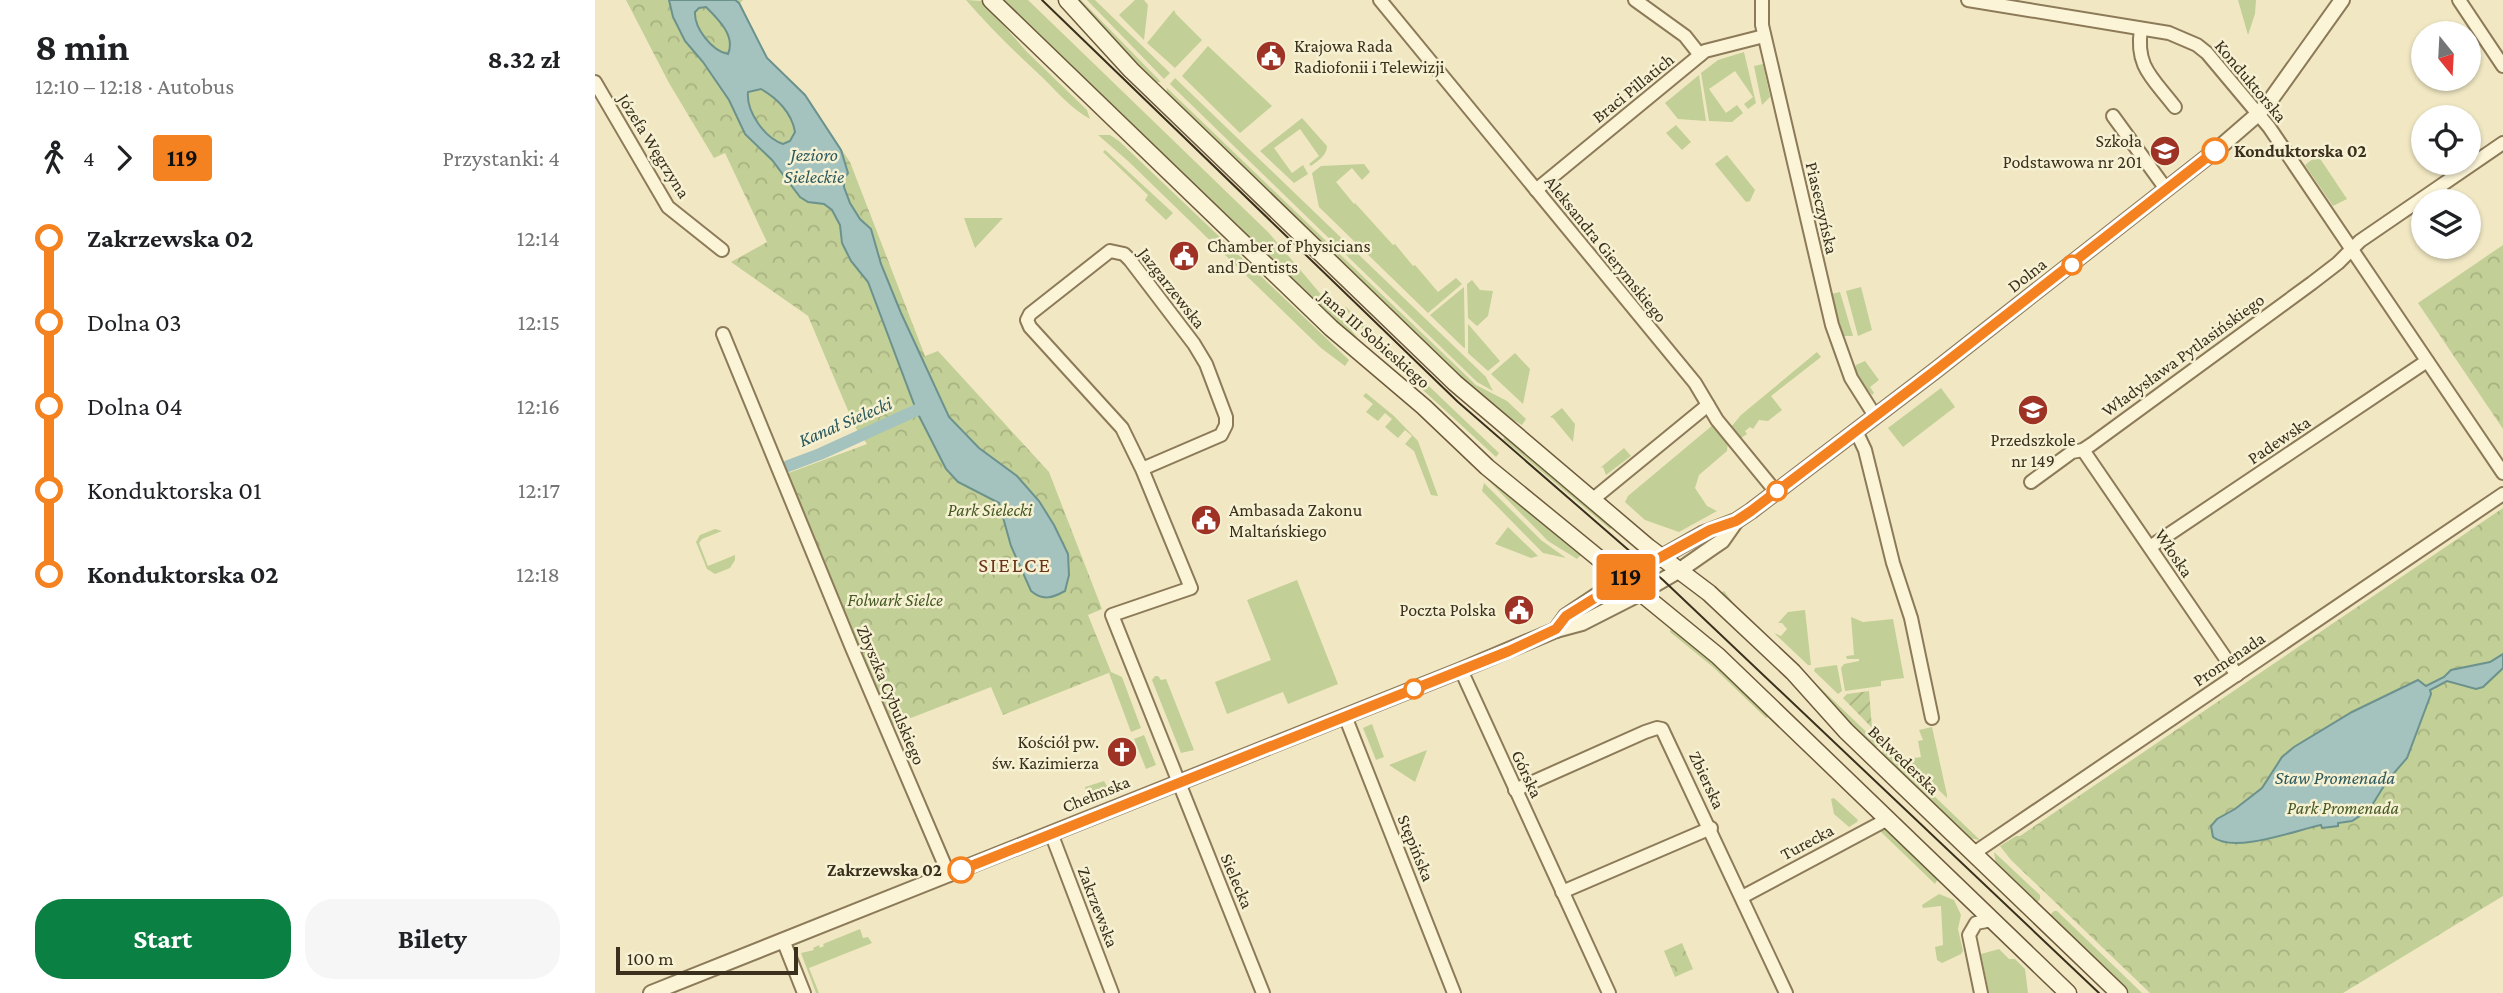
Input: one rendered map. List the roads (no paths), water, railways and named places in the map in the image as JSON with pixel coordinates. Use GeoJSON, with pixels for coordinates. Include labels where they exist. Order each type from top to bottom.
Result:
{"type":"FeatureCollection","features":[{"type":"Feature","properties":{"kind":"main road","name":"Jana III Sobieskiego"},"geometry":{"type":"LineString","coordinates":[[991,0],[1331,328],[1424,407],[1487,467],[1622,579]]}},
{"type":"Feature","properties":{"kind":"main road","name":"Jana III Sobieskiego"},"geometry":{"type":"LineString","coordinates":[[1067,0],[1131,70],[1455,383],[1661,557]]}},
{"type":"Feature","properties":{"kind":"main road","name":"Belwederska"},"geometry":{"type":"LineString","coordinates":[[1661,557],[1700,585],[1787,667],[1846,731],[2119,993]]}},
{"type":"Feature","properties":{"kind":"main road"},"geometry":{"type":"LineString","coordinates":[[1622,579],[1718,656],[2067,993]]}},
{"type":"Feature","properties":{"kind":"street","name":"Aleksandra Gierymskiego"},"geometry":{"type":"LineString","coordinates":[[1380,0],[1695,383],[1717,420],[1776,492]]}},
{"type":"Feature","properties":{"kind":"street"},"geometry":{"type":"LineString","coordinates":[[1635,0],[1685,36],[1700,55]]}},
{"type":"Feature","properties":{"kind":"street","name":"Piaseczyńska"},"geometry":{"type":"LineString","coordinates":[[1762,0],[1764,36],[1832,325],[1851,378],[1875,416]]}},
{"type":"Feature","properties":{"kind":"street","name":"Konduktorska"},"geometry":{"type":"LineString","coordinates":[[1968,0],[2180,37],[2197,45],[2214,60],[2258,114],[2503,473]]}},
{"type":"Feature","properties":{"kind":"street","name":"Dolna"},"geometry":{"type":"LineString","coordinates":[[1661,557],[1710,530],[1736,521],[1776,492],[2166,189],[2258,114],[2341,0]]}},
{"type":"Feature","properties":{"kind":"street"},"geometry":{"type":"LineString","coordinates":[[2459,0],[2503,66]]}},
{"type":"Feature","properties":{"kind":"street"},"geometry":{"type":"LineString","coordinates":[[2141,29],[2138,45],[2141,62],[2175,107]]}},
{"type":"Feature","properties":{"kind":"street","name":"Braci Pillatich"},"geometry":{"type":"LineString","coordinates":[[1536,190],[1700,55],[1710,49],[1764,36]]}},
{"type":"Feature","properties":{"kind":"street","name":"Józefa Węgrzyna"},"geometry":{"type":"LineString","coordinates":[[595,82],[668,207],[722,250]]}},
{"type":"Feature","properties":{"kind":"street"},"geometry":{"type":"LineString","coordinates":[[2113,116],[2166,189]]}},
{"type":"Feature","properties":{"kind":"street","name":"Władysława Pytlasińskiego"},"geometry":{"type":"LineString","coordinates":[[2031,482],[2072,452],[2083,450],[2312,283],[2360,241],[2503,142]]}},
{"type":"Feature","properties":{"kind":"street","name":"Jazgarzewska"},"geometry":{"type":"LineString","coordinates":[[1142,469],[1221,435],[1226,425],[1226,417],[1206,365],[1194,344],[1130,260],[1123,254],[1109,251],[1030,314],[1027,320],[1030,327],[1122,428],[1142,469],[1191,588],[1112,615],[1178,783]]}},
{"type":"Feature","properties":{"kind":"street","name":"Zbyszka Cybulskiego"},"geometry":{"type":"LineString","coordinates":[[723,334],[949,875]]}},
{"type":"Feature","properties":{"kind":"street","name":"Padewska"},"geometry":{"type":"LineString","coordinates":[[2150,547],[2427,361]]}},
{"type":"Feature","properties":{"kind":"street"},"geometry":{"type":"LineString","coordinates":[[1592,500],[1708,405]]}},
{"type":"Feature","properties":{"kind":"street"},"geometry":{"type":"LineString","coordinates":[[1856,431],[1865,450],[1893,564],[1911,618],[1932,718]]}},
{"type":"Feature","properties":{"kind":"street","name":"Włoska"},"geometry":{"type":"LineString","coordinates":[[2083,450],[2237,674]]}},
{"type":"Feature","properties":{"kind":"street","name":"Promenada"},"geometry":{"type":"LineString","coordinates":[[1974,853],[2503,494]]}},
{"type":"Feature","properties":{"kind":"street","name":"Dolna"},"geometry":{"type":"LineString","coordinates":[[1640,593],[1680,570],[1721,541],[1736,521]]}},
{"type":"Feature","properties":{"kind":"street","name":"Chełmska"},"geometry":{"type":"LineString","coordinates":[[1556,629],[1566,616],[1661,557]]}},
{"type":"Feature","properties":{"kind":"street","name":"Chełmska"},"geometry":{"type":"LineString","coordinates":[[651,993],[1461,670],[1556,629],[1582,623],[1640,593]]}},
{"type":"Feature","properties":{"kind":"street","name":"Górska"},"geometry":{"type":"LineString","coordinates":[[1461,670],[1609,993]]}},
{"type":"Feature","properties":{"kind":"street","name":"Stępińska"},"geometry":{"type":"LineString","coordinates":[[1345,716],[1454,993]]}},
{"type":"Feature","properties":{"kind":"street","name":"Zbierska"},"geometry":{"type":"LineString","coordinates":[[1515,790],[1645,732],[1663,729],[1786,993]]}},
{"type":"Feature","properties":{"kind":"street","name":"Sielecka"},"geometry":{"type":"LineString","coordinates":[[1178,783],[1263,993]]}},
{"type":"Feature","properties":{"kind":"street","name":"Turecka"},"geometry":{"type":"LineString","coordinates":[[1742,897],[1888,819]]}},
{"type":"Feature","properties":{"kind":"street"},"geometry":{"type":"LineString","coordinates":[[1562,892],[1711,828]]}},
{"type":"Feature","properties":{"kind":"street","name":"Zakrzewska"},"geometry":{"type":"LineString","coordinates":[[1051,833],[1112,993]]}},
{"type":"Feature","properties":{"kind":"street"},"geometry":{"type":"LineString","coordinates":[[1981,993],[1969,936],[1973,926],[1984,920],[1991,920]]}},
{"type":"Feature","properties":{"kind":"street"},"geometry":{"type":"LineString","coordinates":[[783,940],[804,993]]}},
{"type":"Feature","properties":{"kind":"water","name":"Jezioro Sieleckie"},"geometry":{"type":"Polygon","coordinates":[[[669,0],[735,0],[767,58],[805,95],[841,150],[848,173],[844,179],[844,187],[850,203],[860,219],[871,229],[881,264],[901,313],[949,417],[979,448],[1017,476],[1039,501],[1068,554],[1069,575],[1065,591],[1048,597],[1031,591],[1011,546],[999,503],[958,482],[946,469],[917,412],[868,282],[851,261],[842,243],[840,225],[832,210],[824,204],[808,202],[800,197],[772,160],[745,134],[729,100],[685,41],[673,17],[669,0]],[[706,7],[695,12],[697,25],[710,44],[728,54],[728,34],[706,7]],[[761,89],[748,92],[753,116],[763,130],[776,141],[783,144],[790,141],[795,132],[791,119],[773,97],[761,89]]]}},
{"type":"Feature","properties":{"kind":"water","name":"Staw Promenada"},"geometry":{"type":"Polygon","coordinates":[[[2503,654],[2503,668],[2483,687],[2476,689],[2447,681],[2430,690],[2431,694],[2407,758],[2387,781],[2369,810],[2352,821],[2338,823],[2338,826],[2322,828],[2321,825],[2250,842],[2223,842],[2213,837],[2211,826],[2217,819],[2262,788],[2282,757],[2294,747],[2352,712],[2418,680],[2426,686],[2444,677],[2451,670],[2490,662],[2503,654]]]}},
{"type":"Feature","properties":{"kind":"waterway","name":"Kanał Sielecki"},"geometry":{"type":"LineString","coordinates":[[788,466],[928,405]]}},
{"type":"Feature","properties":{"kind":"tram line"},"geometry":{"type":"LineString","coordinates":[[1042,0],[1458,402],[1663,580],[2099,993]]}},
{"type":"Feature","properties":{"kind":"place","name":"Krajowa Rada Radiofonii i Telewizji"},"geometry":{"type":"Point","coordinates":[1271,56]}},
{"type":"Feature","properties":{"kind":"place","name":"Szkoła Podstawowa nr 201"},"geometry":{"type":"Point","coordinates":[2165,151]}},
{"type":"Feature","properties":{"kind":"place","name":"Konduktorska 02"},"geometry":{"type":"Point","coordinates":[2215,151]}},
{"type":"Feature","properties":{"kind":"place","name":"Chamber of Physicians and Dentists"},"geometry":{"type":"Point","coordinates":[1184,256]}},
{"type":"Feature","properties":{"kind":"place","name":"Przedszkole nr 149"},"geometry":{"type":"Point","coordinates":[2033,410]}},
{"type":"Feature","properties":{"kind":"place","name":"Ambasada Zakonu Maltańskiego"},"geometry":{"type":"Point","coordinates":[1206,520]}},
{"type":"Feature","properties":{"kind":"place","name":"Poczta Polska"},"geometry":{"type":"Point","coordinates":[1519,610]}},
{"type":"Feature","properties":{"kind":"place","name":"Kościół pw. św. Kazimierza"},"geometry":{"type":"Point","coordinates":[1122,752]}},
{"type":"Feature","properties":{"kind":"place","name":"Zakrzewska 02"},"geometry":{"type":"Point","coordinates":[961,870]}},
{"type":"Feature","properties":{"kind":"district","name":"SIELCE"},"geometry":{"type":"Point","coordinates":[1015,565]}},
{"type":"Feature","properties":{"kind":"park label","name":"Park Sielecki"},"geometry":{"type":"Point","coordinates":[990,510]}},
{"type":"Feature","properties":{"kind":"park label","name":"Folwark Sielce"},"geometry":{"type":"Point","coordinates":[895,600]}},
{"type":"Feature","properties":{"kind":"park label","name":"Park Promenada"},"geometry":{"type":"Point","coordinates":[2343,808]}}]}
